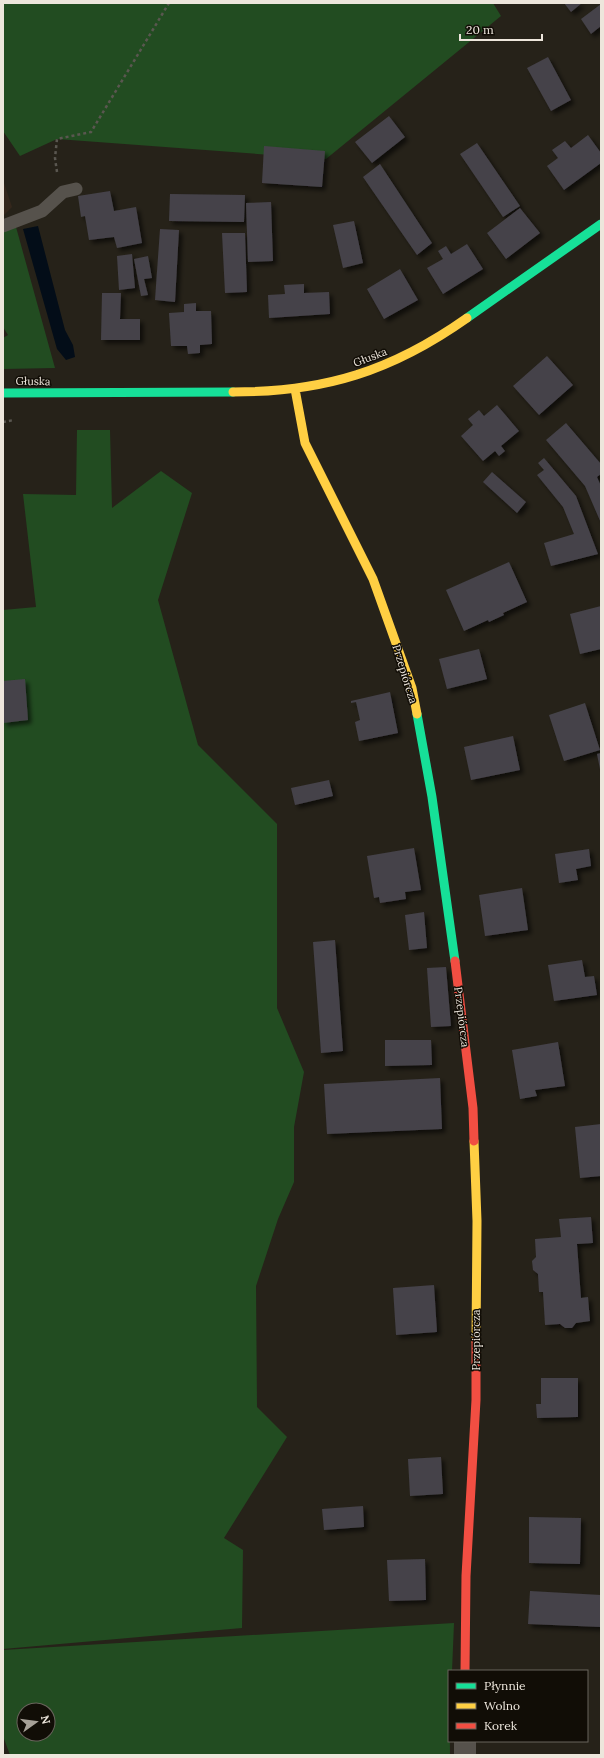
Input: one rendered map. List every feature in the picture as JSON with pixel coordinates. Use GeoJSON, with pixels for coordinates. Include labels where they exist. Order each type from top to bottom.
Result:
{"type":"FeatureCollection","features":[{"type":"Feature","properties":{"kind":"street","name":"Głuska"},"geometry":{"type":"LineString","coordinates":[[3,393],[63,394],[268,392],[319,386],[366,372],[396,360],[428,343],[464,320],[601,224]]}},
{"type":"Feature","properties":{"kind":"street","name":"Przepiórcza"},"geometry":{"type":"LineString","coordinates":[[295,389],[305,443],[373,579],[412,688],[432,797],[459,992],[473,1108],[477,1221],[476,1400],[466,1576],[465,1670]]}},
{"type":"Feature","properties":{"kind":"street"},"geometry":{"type":"LineString","coordinates":[[464,1755],[465,1742]]}},
{"type":"Feature","properties":{"kind":"lane"},"geometry":{"type":"LineString","coordinates":[[3,226],[42,211],[63,192],[76,189]]}},
{"type":"Feature","properties":{"kind":"path"},"geometry":{"type":"LineString","coordinates":[[48,205],[57,177],[54,158],[57,139],[91,132],[169,3]]}},
{"type":"Feature","properties":{"kind":"shaded area"},"geometry":{"type":"Polygon","coordinates":[[[3,180],[12,207],[3,216],[3,180]]]}},
{"type":"Feature","properties":{"kind":"shaded area"},"geometry":{"type":"Polygon","coordinates":[[[38,226],[65,330],[73,345],[75,357],[66,360],[57,349],[23,229],[38,226]]]}},
{"type":"Feature","properties":{"kind":"green space"},"geometry":{"type":"Polygon","coordinates":[[[3,3],[493,3],[501,16],[326,159],[57,139],[20,156],[3,131],[3,3]]]}},
{"type":"Feature","properties":{"kind":"green space"},"geometry":{"type":"Polygon","coordinates":[[[16,227],[55,368],[3,369],[3,338],[8,335],[3,327],[3,232],[16,227]]]}},
{"type":"Feature","properties":{"kind":"green space"},"geometry":{"type":"Polygon","coordinates":[[[77,430],[110,430],[112,508],[161,471],[192,493],[158,600],[198,745],[277,824],[277,1008],[304,1072],[294,1127],[294,1182],[278,1219],[256,1286],[257,1407],[287,1437],[224,1538],[243,1550],[242,1628],[3,1649],[3,610],[36,607],[23,494],[76,495],[77,430]]]}},
{"type":"Feature","properties":{"kind":"green space"},"geometry":{"type":"Polygon","coordinates":[[[454,1623],[452,1670],[448,1670],[448,1742],[450,1742],[450,1755],[10,1755],[3,1736],[3,1650],[454,1623]]]}},
{"type":"Feature","properties":{"kind":"building"},"geometry":{"type":"Polygon","coordinates":[[[564,3],[582,3],[571,12],[564,3]]]}},
{"type":"Feature","properties":{"kind":"building"},"geometry":{"type":"Polygon","coordinates":[[[601,4],[601,26],[591,34],[581,19],[601,4]]]}},
{"type":"Feature","properties":{"kind":"building"},"geometry":{"type":"Polygon","coordinates":[[[548,57],[571,100],[551,111],[527,68],[548,57]]]}},
{"type":"Feature","properties":{"kind":"building"},"geometry":{"type":"Polygon","coordinates":[[[389,116],[405,137],[372,163],[355,142],[389,116]]]}},
{"type":"Feature","properties":{"kind":"building"},"geometry":{"type":"Polygon","coordinates":[[[588,135],[601,153],[601,163],[564,190],[547,166],[558,158],[552,150],[565,141],[571,148],[588,135]]]}},
{"type":"Feature","properties":{"kind":"building"},"geometry":{"type":"Polygon","coordinates":[[[477,143],[520,206],[503,217],[460,154],[477,143]]]}},
{"type":"Feature","properties":{"kind":"building"},"geometry":{"type":"Polygon","coordinates":[[[264,146],[325,151],[322,187],[262,183],[264,146]]]}},
{"type":"Feature","properties":{"kind":"building"},"geometry":{"type":"Polygon","coordinates":[[[380,164],[432,243],[417,255],[363,177],[380,164]]]}},
{"type":"Feature","properties":{"kind":"building"},"geometry":{"type":"Polygon","coordinates":[[[110,191],[114,211],[136,207],[142,243],[117,248],[114,237],[89,240],[85,216],[81,217],[78,196],[110,191]]]}},
{"type":"Feature","properties":{"kind":"building"},"geometry":{"type":"Polygon","coordinates":[[[170,194],[245,195],[244,222],[169,221],[170,194]]]}},
{"type":"Feature","properties":{"kind":"building"},"geometry":{"type":"Polygon","coordinates":[[[271,202],[273,261],[248,262],[246,203],[271,202]]]}},
{"type":"Feature","properties":{"kind":"building"},"geometry":{"type":"Polygon","coordinates":[[[520,208],[540,233],[506,259],[487,233],[520,208]]]}},
{"type":"Feature","properties":{"kind":"building"},"geometry":{"type":"Polygon","coordinates":[[[354,221],[363,263],[343,268],[333,225],[354,221]]]}},
{"type":"Feature","properties":{"kind":"building"},"geometry":{"type":"Polygon","coordinates":[[[160,229],[179,230],[175,302],[155,300],[160,229]]]}},
{"type":"Feature","properties":{"kind":"building"},"geometry":{"type":"Polygon","coordinates":[[[222,233],[245,233],[247,292],[225,293],[222,233]]]}},
{"type":"Feature","properties":{"kind":"building"},"geometry":{"type":"Polygon","coordinates":[[[467,244],[483,269],[443,294],[427,268],[443,259],[438,251],[446,246],[451,254],[467,244]]]}},
{"type":"Feature","properties":{"kind":"building"},"geometry":{"type":"Polygon","coordinates":[[[132,254],[135,288],[119,290],[117,256],[132,254]]]}},
{"type":"Feature","properties":{"kind":"building"},"geometry":{"type":"Polygon","coordinates":[[[148,256],[152,278],[144,279],[148,295],[141,296],[134,259],[148,256]]]}},
{"type":"Feature","properties":{"kind":"building"},"geometry":{"type":"Polygon","coordinates":[[[400,269],[418,300],[384,319],[367,289],[400,269]]]}},
{"type":"Feature","properties":{"kind":"building"},"geometry":{"type":"Polygon","coordinates":[[[304,284],[304,293],[329,292],[330,314],[269,318],[268,295],[285,294],[284,285],[304,284]]]}},
{"type":"Feature","properties":{"kind":"building"},"geometry":{"type":"Polygon","coordinates":[[[102,293],[121,293],[120,319],[140,319],[140,340],[101,340],[102,293]]]}},
{"type":"Feature","properties":{"kind":"building"},"geometry":{"type":"Polygon","coordinates":[[[196,303],[196,311],[211,311],[212,344],[200,345],[200,353],[188,354],[187,346],[171,346],[169,313],[184,312],[184,304],[196,303]]]}},
{"type":"Feature","properties":{"kind":"building"},"geometry":{"type":"Polygon","coordinates":[[[547,356],[573,385],[539,415],[513,386],[547,356]]]}},
{"type":"Feature","properties":{"kind":"building"},"geometry":{"type":"Polygon","coordinates":[[[497,405],[519,431],[501,446],[505,451],[499,456],[495,451],[483,461],[461,436],[473,425],[468,419],[479,410],[484,416],[497,405]]]}},
{"type":"Feature","properties":{"kind":"building"},"geometry":{"type":"Polygon","coordinates":[[[566,423],[601,464],[601,474],[597,477],[601,486],[601,523],[585,486],[546,440],[566,423]]]}},
{"type":"Feature","properties":{"kind":"building"},"geometry":{"type":"Polygon","coordinates":[[[544,458],[576,496],[598,554],[551,566],[544,543],[574,534],[563,507],[537,475],[544,470],[538,463],[544,458]]]}},
{"type":"Feature","properties":{"kind":"building"},"geometry":{"type":"Polygon","coordinates":[[[492,472],[526,502],[517,513],[483,482],[492,472]]]}},
{"type":"Feature","properties":{"kind":"building"},"geometry":{"type":"Polygon","coordinates":[[[509,562],[527,602],[503,613],[504,615],[489,622],[488,620],[464,631],[446,590],[509,562]]]}},
{"type":"Feature","properties":{"kind":"building"},"geometry":{"type":"Polygon","coordinates":[[[601,606],[601,649],[580,654],[570,614],[601,606]]]}},
{"type":"Feature","properties":{"kind":"building"},"geometry":{"type":"Polygon","coordinates":[[[479,649],[487,679],[447,689],[439,659],[479,649]]]}},
{"type":"Feature","properties":{"kind":"building"},"geometry":{"type":"Polygon","coordinates":[[[25,679],[28,720],[3,723],[3,681],[25,679]]]}},
{"type":"Feature","properties":{"kind":"building"},"geometry":{"type":"Polygon","coordinates":[[[390,692],[398,733],[359,741],[355,722],[360,720],[356,702],[351,703],[351,701],[390,692]]]}},
{"type":"Feature","properties":{"kind":"building"},"geometry":{"type":"Polygon","coordinates":[[[585,703],[600,750],[564,761],[549,715],[585,703]]]}},
{"type":"Feature","properties":{"kind":"building"},"geometry":{"type":"Polygon","coordinates":[[[513,736],[520,770],[471,780],[464,747],[513,736]]]}},
{"type":"Feature","properties":{"kind":"building"},"geometry":{"type":"Polygon","coordinates":[[[601,753],[601,768],[600,769],[597,754],[601,753]]]}},
{"type":"Feature","properties":{"kind":"building"},"geometry":{"type":"Polygon","coordinates":[[[329,780],[333,796],[295,805],[291,788],[329,780]]]}},
{"type":"Feature","properties":{"kind":"building"},"geometry":{"type":"Polygon","coordinates":[[[414,848],[421,890],[405,892],[406,899],[380,903],[379,897],[374,898],[367,856],[414,848]]]}},
{"type":"Feature","properties":{"kind":"building"},"geometry":{"type":"Polygon","coordinates":[[[589,849],[591,866],[576,869],[578,880],[559,883],[555,854],[589,849]]]}},
{"type":"Feature","properties":{"kind":"building"},"geometry":{"type":"Polygon","coordinates":[[[522,888],[528,930],[485,936],[479,895],[522,888]]]}},
{"type":"Feature","properties":{"kind":"building"},"geometry":{"type":"Polygon","coordinates":[[[424,912],[427,948],[409,950],[405,915],[424,912]]]}},
{"type":"Feature","properties":{"kind":"building"},"geometry":{"type":"Polygon","coordinates":[[[335,940],[343,1051],[321,1053],[313,942],[335,940]]]}},
{"type":"Feature","properties":{"kind":"building"},"geometry":{"type":"Polygon","coordinates":[[[582,960],[585,977],[594,976],[597,995],[554,1001],[548,965],[582,960]]]}},
{"type":"Feature","properties":{"kind":"building"},"geometry":{"type":"Polygon","coordinates":[[[446,967],[451,1026],[431,1027],[427,968],[446,967]]]}},
{"type":"Feature","properties":{"kind":"building"},"geometry":{"type":"Polygon","coordinates":[[[385,1040],[431,1040],[432,1065],[385,1066],[385,1040]]]}},
{"type":"Feature","properties":{"kind":"building"},"geometry":{"type":"Polygon","coordinates":[[[558,1042],[565,1086],[535,1090],[537,1096],[520,1099],[512,1050],[558,1042]]]}},
{"type":"Feature","properties":{"kind":"building"},"geometry":{"type":"Polygon","coordinates":[[[440,1078],[442,1129],[327,1134],[324,1084],[440,1078]]]}},
{"type":"Feature","properties":{"kind":"building"},"geometry":{"type":"Polygon","coordinates":[[[601,1124],[601,1176],[580,1178],[575,1127],[601,1124]]]}},
{"type":"Feature","properties":{"kind":"building"},"geometry":{"type":"Polygon","coordinates":[[[591,1217],[593,1243],[577,1244],[581,1298],[588,1297],[590,1321],[576,1323],[572,1328],[565,1328],[560,1324],[545,1325],[543,1292],[539,1292],[538,1274],[533,1270],[532,1261],[536,1257],[535,1239],[561,1237],[559,1219],[591,1217]]]}},
{"type":"Feature","properties":{"kind":"building"},"geometry":{"type":"Polygon","coordinates":[[[434,1285],[437,1332],[396,1335],[393,1288],[434,1285]]]}},
{"type":"Feature","properties":{"kind":"building"},"geometry":{"type":"Polygon","coordinates":[[[541,1378],[578,1378],[578,1417],[537,1418],[536,1404],[541,1404],[541,1378]]]}},
{"type":"Feature","properties":{"kind":"building"},"geometry":{"type":"Polygon","coordinates":[[[441,1457],[443,1494],[410,1496],[408,1459],[441,1457]]]}},
{"type":"Feature","properties":{"kind":"building"},"geometry":{"type":"Polygon","coordinates":[[[363,1506],[364,1527],[324,1530],[322,1509],[363,1506]]]}},
{"type":"Feature","properties":{"kind":"building"},"geometry":{"type":"Polygon","coordinates":[[[529,1517],[581,1518],[580,1564],[529,1563],[529,1517]]]}},
{"type":"Feature","properties":{"kind":"building"},"geometry":{"type":"Polygon","coordinates":[[[425,1559],[426,1600],[389,1601],[387,1560],[425,1559]]]}},
{"type":"Feature","properties":{"kind":"building"},"geometry":{"type":"Polygon","coordinates":[[[530,1591],[601,1595],[601,1627],[528,1624],[530,1591]]]}},
{"type":"Feature","properties":{"kind":"traffic: fast"},"geometry":{"type":"LineString","coordinates":[[467,318],[601,224]]}},
{"type":"Feature","properties":{"kind":"traffic: fast"},"geometry":{"type":"LineString","coordinates":[[3,393],[233,392]]}},
{"type":"Feature","properties":{"kind":"traffic: fast"},"geometry":{"type":"LineString","coordinates":[[417,714],[432,797],[455,961]]}},
{"type":"Feature","properties":{"kind":"traffic: slow"},"geometry":{"type":"LineString","coordinates":[[233,392],[298,388],[328,383],[356,375],[384,365],[412,352],[467,318]]}},
{"type":"Feature","properties":{"kind":"traffic: slow"},"geometry":{"type":"LineString","coordinates":[[295,389],[305,443],[373,579],[412,688],[417,714]]}},
{"type":"Feature","properties":{"kind":"traffic: slow"},"geometry":{"type":"LineString","coordinates":[[474,1141],[477,1221],[476,1341]]}},
{"type":"Feature","properties":{"kind":"traffic: jam"},"geometry":{"type":"LineString","coordinates":[[455,961],[473,1108],[474,1141]]}},
{"type":"Feature","properties":{"kind":"traffic: jam"},"geometry":{"type":"LineString","coordinates":[[465,1670],[466,1576],[476,1400],[476,1341]]}}]}
